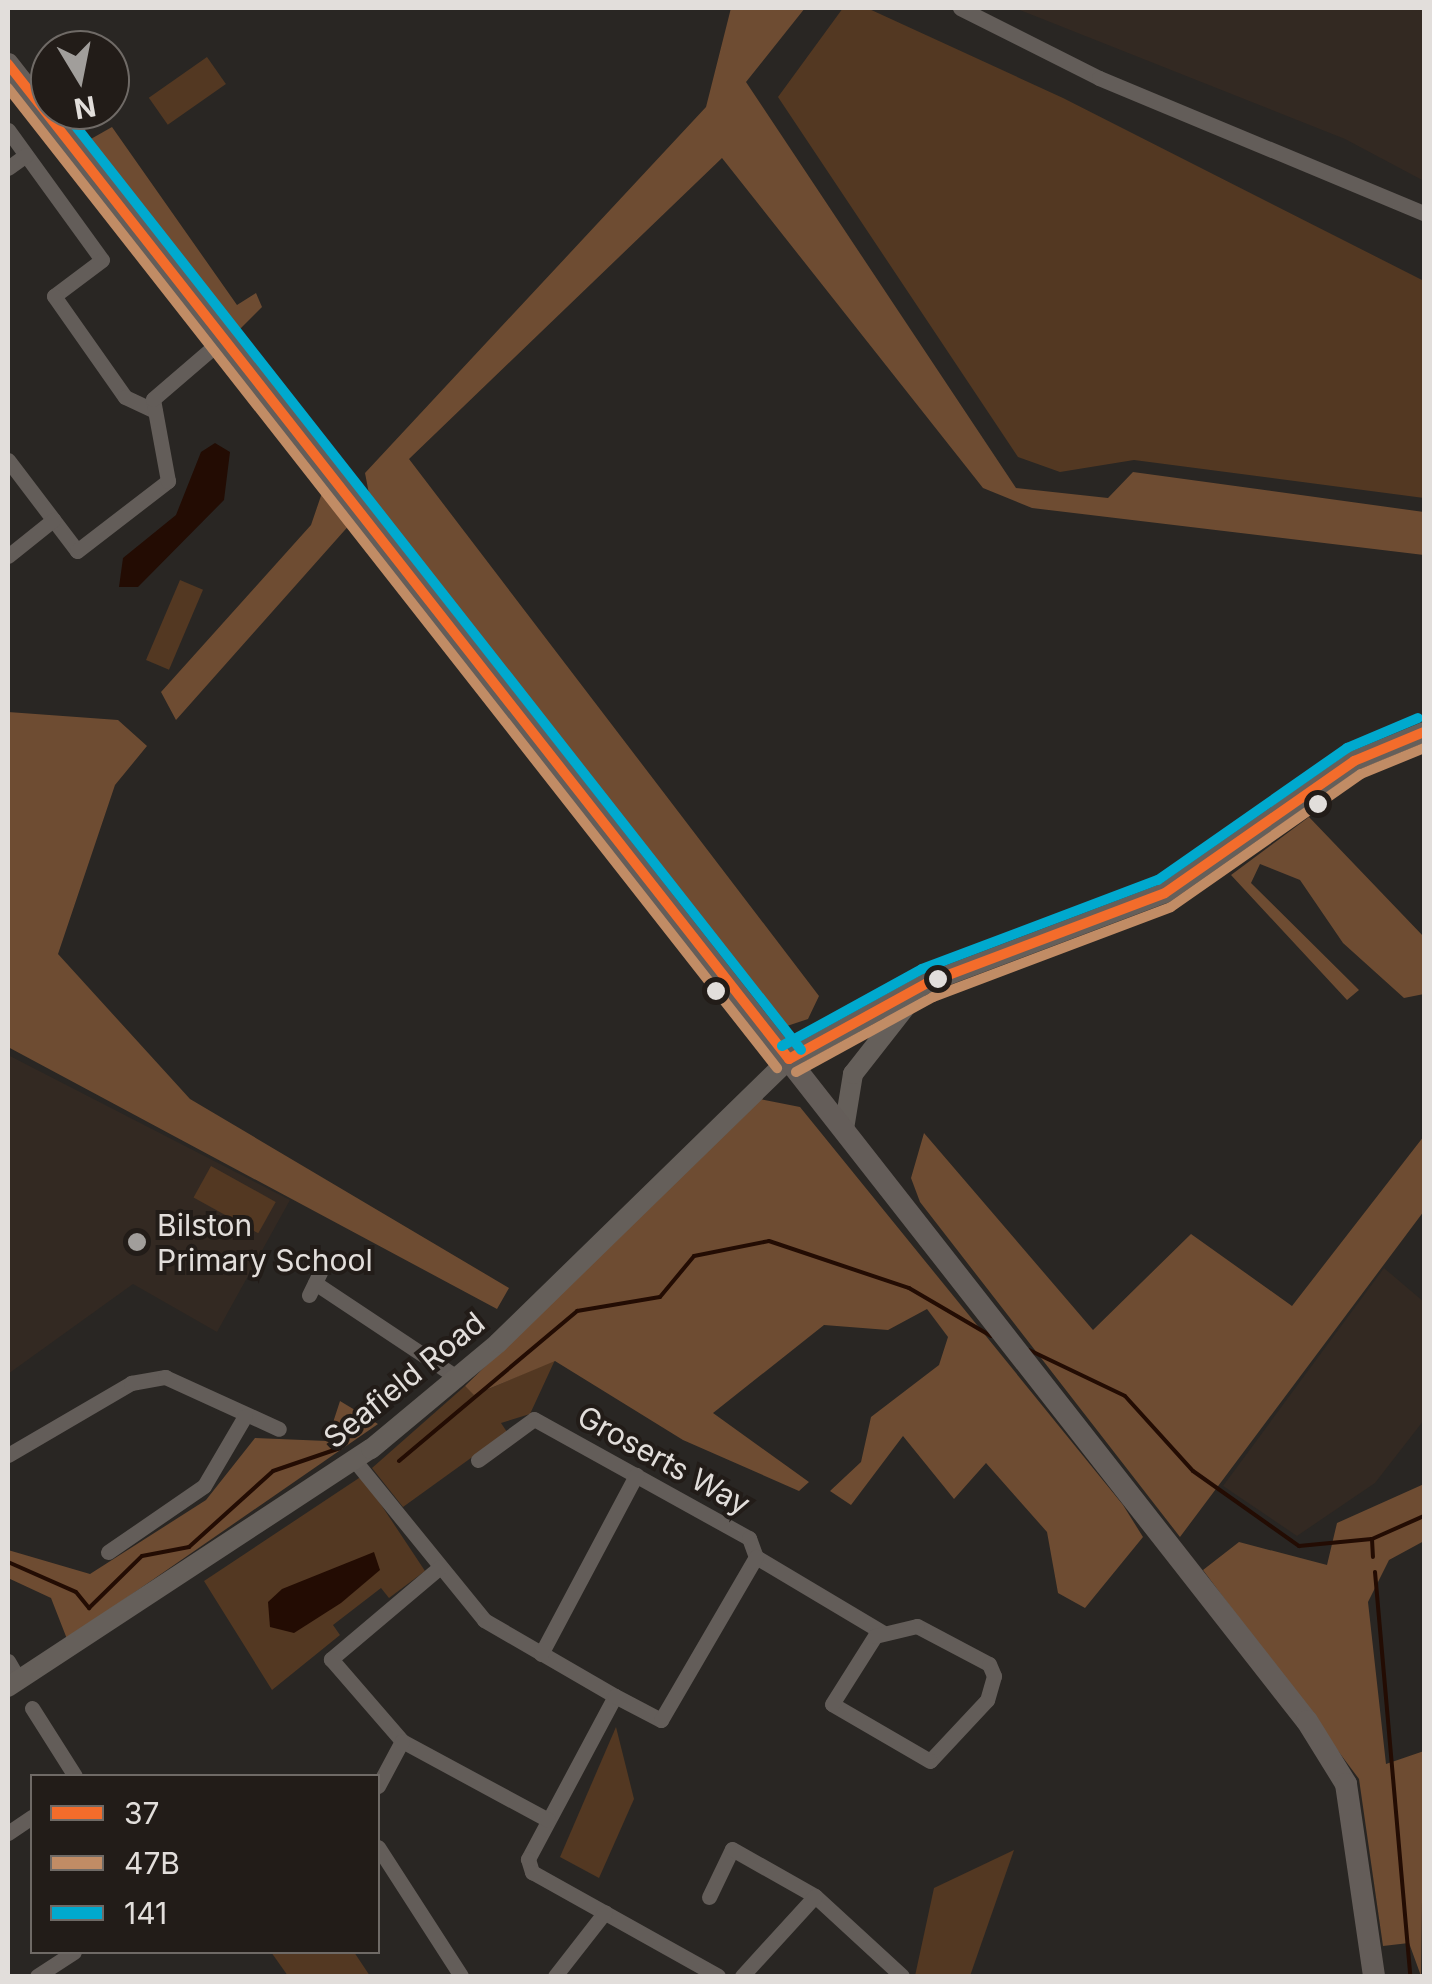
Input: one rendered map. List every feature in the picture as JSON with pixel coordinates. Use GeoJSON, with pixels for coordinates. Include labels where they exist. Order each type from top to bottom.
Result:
{"type":"FeatureCollection","features":[{"type":"Feature","properties":{"kind":"main road"},"geometry":{"type":"LineString","coordinates":[[8,64],[1307,1721],[1346,1784],[1374,1976]]}},
{"type":"Feature","properties":{"kind":"street"},"geometry":{"type":"LineString","coordinates":[[960,8],[1099,78],[1424,212]]}},
{"type":"Feature","properties":{"kind":"street"},"geometry":{"type":"LineString","coordinates":[[8,130],[102,260],[54,296],[126,397],[155,411]]}},
{"type":"Feature","properties":{"kind":"street"},"geometry":{"type":"LineString","coordinates":[[8,168],[26,154]]}},
{"type":"Feature","properties":{"kind":"street"},"geometry":{"type":"LineString","coordinates":[[8,460],[77,551],[168,481],[152,399],[224,338]]}},
{"type":"Feature","properties":{"kind":"street"},"geometry":{"type":"LineString","coordinates":[[8,556],[54,520]]}},
{"type":"Feature","properties":{"kind":"street","name":"Seafield Road"},"geometry":{"type":"LineString","coordinates":[[13,1684],[355,1461],[458,1378],[789,1059],[927,982],[1165,893],[1354,761],[1424,732]]}},
{"type":"Feature","properties":{"kind":"street"},"geometry":{"type":"LineString","coordinates":[[844,1129],[843,1100],[860,1061],[927,982]]}},
{"type":"Feature","properties":{"kind":"street"},"geometry":{"type":"LineString","coordinates":[[315,1283],[458,1378]]}},
{"type":"Feature","properties":{"kind":"street"},"geometry":{"type":"LineString","coordinates":[[8,1455],[130,1383],[164,1377],[278,1429]]}},
{"type":"Feature","properties":{"kind":"street"},"geometry":{"type":"LineString","coordinates":[[108,1552],[204,1486],[245,1416]]}},
{"type":"Feature","properties":{"kind":"street","name":"Groserts Way"},"geometry":{"type":"LineString","coordinates":[[478,1460],[534,1419],[749,1538],[756,1556],[882,1632]]}},
{"type":"Feature","properties":{"kind":"street"},"geometry":{"type":"LineString","coordinates":[[355,1461],[484,1620],[661,1720],[756,1556]]}},
{"type":"Feature","properties":{"kind":"street"},"geometry":{"type":"LineString","coordinates":[[541,1654],[636,1476]]}},
{"type":"Feature","properties":{"kind":"street"},"geometry":{"type":"LineString","coordinates":[[440,1567],[330,1655],[402,1742],[548,1820]]}},
{"type":"Feature","properties":{"kind":"street"},"geometry":{"type":"LineString","coordinates":[[917,1626],[992,1670],[987,1700],[930,1761],[832,1704],[882,1632],[917,1626]]}},
{"type":"Feature","properties":{"kind":"street"},"geometry":{"type":"LineString","coordinates":[[8,1661],[13,1684]]}},
{"type":"Feature","properties":{"kind":"street"},"geometry":{"type":"LineString","coordinates":[[614,1696],[528,1866],[718,1976]]}},
{"type":"Feature","properties":{"kind":"street"},"geometry":{"type":"LineString","coordinates":[[32,1708],[75,1774]]}},
{"type":"Feature","properties":{"kind":"street"},"geometry":{"type":"LineString","coordinates":[[380,1782],[402,1742]]}},
{"type":"Feature","properties":{"kind":"street"},"geometry":{"type":"LineString","coordinates":[[8,1832],[30,1818]]}},
{"type":"Feature","properties":{"kind":"street"},"geometry":{"type":"LineString","coordinates":[[709,1897],[732,1849],[815,1896],[902,1976]]}},
{"type":"Feature","properties":{"kind":"street"},"geometry":{"type":"LineString","coordinates":[[380,1851],[461,1976]]}},
{"type":"Feature","properties":{"kind":"street"},"geometry":{"type":"LineString","coordinates":[[742,1976],[815,1896]]}},
{"type":"Feature","properties":{"kind":"street"},"geometry":{"type":"LineString","coordinates":[[555,1976],[604,1912]]}},
{"type":"Feature","properties":{"kind":"street"},"geometry":{"type":"LineString","coordinates":[[37,1976],[71,1954]]}},
{"type":"Feature","properties":{"kind":"shaded area"},"geometry":{"type":"Polygon","coordinates":[[[731,8],[805,8],[746,82],[1016,488],[1108,498],[1133,472],[1424,512],[1424,555],[1032,508],[983,488],[722,158],[409,459],[819,996],[808,1019],[781,1028],[370,499],[365,473],[706,107],[731,8]]]}},
{"type":"Feature","properties":{"kind":"shaded area"},"geometry":{"type":"Polygon","coordinates":[[[843,8],[867,8],[1063,98],[1424,281],[1424,498],[1134,460],[1060,472],[1018,457],[778,97],[843,8]]]}},
{"type":"Feature","properties":{"kind":"shaded area"},"geometry":{"type":"Polygon","coordinates":[[[1015,8],[1424,8],[1424,181],[1345,139],[1015,8]]]}},
{"type":"Feature","properties":{"kind":"shaded area"},"geometry":{"type":"Polygon","coordinates":[[[207,57],[226,84],[168,125],[149,98],[207,57]]]}},
{"type":"Feature","properties":{"kind":"shaded area"},"geometry":{"type":"Polygon","coordinates":[[[114,130],[237,305],[256,293],[262,307],[235,334],[82,144],[114,130]]]}},
{"type":"Feature","properties":{"kind":"shaded area"},"geometry":{"type":"Polygon","coordinates":[[[215,443],[230,452],[224,500],[138,587],[119,587],[123,558],[176,515],[201,452],[215,443]]]}},
{"type":"Feature","properties":{"kind":"shaded area"},"geometry":{"type":"Polygon","coordinates":[[[324,487],[352,522],[176,720],[161,692],[311,525],[324,487]]]}},
{"type":"Feature","properties":{"kind":"shaded area"},"geometry":{"type":"Polygon","coordinates":[[[180,580],[203,590],[169,670],[146,660],[180,580]]]}},
{"type":"Feature","properties":{"kind":"shaded area"},"geometry":{"type":"Polygon","coordinates":[[[8,712],[118,720],[147,746],[115,785],[58,954],[190,1099],[509,1288],[497,1309],[8,1047],[8,712]]]}},
{"type":"Feature","properties":{"kind":"shaded area"},"geometry":{"type":"Polygon","coordinates":[[[1309,817],[1424,937],[1424,994],[1404,998],[1343,943],[1300,880],[1260,864],[1251,883],[1359,990],[1347,1000],[1231,875],[1309,817]]]}},
{"type":"Feature","properties":{"kind":"shaded area","name":"Bilston Primary School"},"geometry":{"type":"Polygon","coordinates":[[[8,1055],[290,1200],[217,1332],[133,1284],[8,1374],[8,1055]]]}},
{"type":"Feature","properties":{"kind":"shaded area"},"geometry":{"type":"Polygon","coordinates":[[[760,1099],[800,1107],[1123,1505],[1143,1537],[1085,1608],[1058,1593],[1047,1532],[986,1463],[954,1499],[903,1436],[851,1505],[830,1491],[861,1462],[871,1417],[939,1365],[948,1337],[927,1309],[888,1330],[824,1325],[713,1413],[809,1482],[799,1491],[683,1440],[555,1361],[474,1395],[465,1386],[760,1099]]]}},
{"type":"Feature","properties":{"kind":"shaded area"},"geometry":{"type":"Polygon","coordinates":[[[924,1133],[1093,1330],[1191,1234],[1292,1306],[1424,1136],[1424,1211],[1180,1537],[920,1202],[911,1178],[924,1133]]]}},
{"type":"Feature","properties":{"kind":"shaded area"},"geometry":{"type":"Polygon","coordinates":[[[211,1166],[276,1202],[258,1233],[194,1197],[211,1166]]]}},
{"type":"Feature","properties":{"kind":"shaded area"},"geometry":{"type":"Polygon","coordinates":[[[1384,1268],[1424,1302],[1424,1420],[1375,1483],[1297,1536],[1223,1486],[1384,1268]]]}},
{"type":"Feature","properties":{"kind":"shaded area"},"geometry":{"type":"Polygon","coordinates":[[[555,1360],[530,1414],[501,1423],[507,1432],[403,1507],[372,1468],[465,1386],[475,1395],[555,1360]]]}},
{"type":"Feature","properties":{"kind":"shaded area"},"geometry":{"type":"Polygon","coordinates":[[[340,1401],[378,1424],[67,1639],[51,1598],[8,1578],[8,1550],[90,1574],[206,1500],[255,1438],[327,1441],[340,1401]]]}},
{"type":"Feature","properties":{"kind":"shaded area"},"geometry":{"type":"Polygon","coordinates":[[[362,1476],[425,1571],[389,1598],[381,1588],[333,1625],[340,1635],[272,1690],[204,1581],[362,1476]]]}},
{"type":"Feature","properties":{"kind":"shaded area"},"geometry":{"type":"Polygon","coordinates":[[[1424,1484],[1424,1541],[1389,1560],[1368,1602],[1386,1764],[1424,1751],[1421,1976],[1409,1943],[1383,1946],[1359,1779],[1203,1570],[1239,1542],[1327,1565],[1337,1523],[1424,1484]]]}},
{"type":"Feature","properties":{"kind":"shaded area"},"geometry":{"type":"Polygon","coordinates":[[[374,1552],[380,1570],[341,1603],[294,1633],[270,1627],[268,1602],[282,1589],[374,1552]]]}},
{"type":"Feature","properties":{"kind":"shaded area"},"geometry":{"type":"Polygon","coordinates":[[[616,1727],[634,1799],[599,1878],[560,1857],[616,1727]]]}},
{"type":"Feature","properties":{"kind":"shaded area"},"geometry":{"type":"Polygon","coordinates":[[[1014,1850],[970,1976],[915,1976],[934,1888],[1014,1850]]]}},
{"type":"Feature","properties":{"kind":"shaded area"},"geometry":{"type":"Polygon","coordinates":[[[272,1954],[355,1954],[370,1976],[288,1976],[272,1954]]]}},
{"type":"Feature","properties":{"kind":"waterway"},"geometry":{"type":"LineString","coordinates":[[399,1461],[577,1311],[660,1297],[694,1256],[769,1241],[909,1288],[991,1336]]}},
{"type":"Feature","properties":{"kind":"waterway"},"geometry":{"type":"LineString","coordinates":[[1029,1350],[1125,1396],[1193,1471],[1299,1546],[1372,1539],[1424,1516]]}},
{"type":"Feature","properties":{"kind":"waterway"},"geometry":{"type":"LineString","coordinates":[[8,1562],[76,1592],[89,1608],[142,1556],[189,1547],[273,1471],[340,1448]]}},
{"type":"Feature","properties":{"kind":"waterway"},"geometry":{"type":"LineString","coordinates":[[1372,1539],[1373,1557]]}},
{"type":"Feature","properties":{"kind":"waterway"},"geometry":{"type":"LineString","coordinates":[[1375,1572],[1410,1976]]}},
{"type":"Feature","properties":{"kind":"transit line","name":"37"},"geometry":{"type":"LineString","coordinates":[[8,64],[789,1059]]}},
{"type":"Feature","properties":{"kind":"transit line","name":"47B"},"geometry":{"type":"LineString","coordinates":[[8,88],[777,1068]]}},
{"type":"Feature","properties":{"kind":"transit line","name":"141"},"geometry":{"type":"LineString","coordinates":[[79,130],[801,1050]]}},
{"type":"Feature","properties":{"kind":"transit line","name":"141"},"geometry":{"type":"LineString","coordinates":[[782,1046],[922,969],[1158,880],[1347,748],[1418,718]]}},
{"type":"Feature","properties":{"kind":"transit line","name":"37"},"geometry":{"type":"LineString","coordinates":[[789,1059],[927,983],[1165,893],[1354,761],[1424,732]]}},
{"type":"Feature","properties":{"kind":"transit line","name":"47B"},"geometry":{"type":"LineString","coordinates":[[796,1072],[933,997],[1171,907],[1361,774],[1424,748]]}},
{"type":"Feature","properties":{"kind":"place","name":"Bilston Primary School"},"geometry":{"type":"Point","coordinates":[137,1242]}}]}
